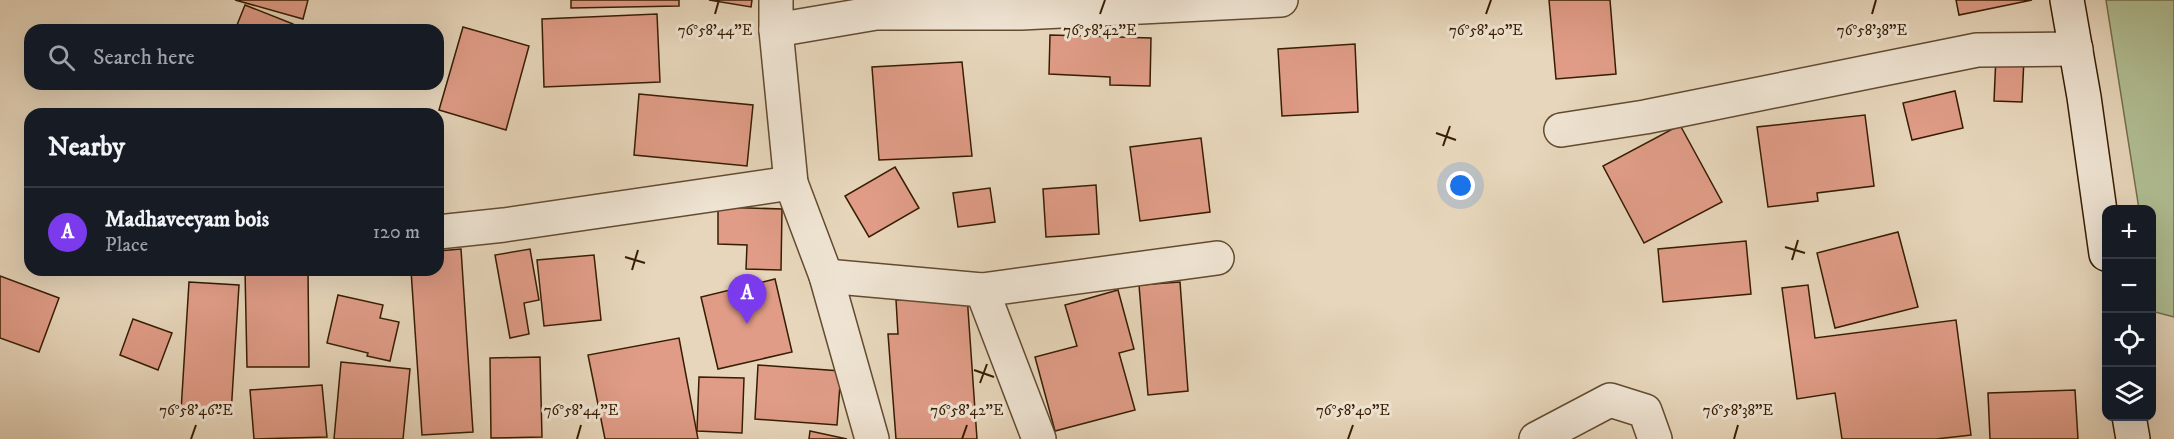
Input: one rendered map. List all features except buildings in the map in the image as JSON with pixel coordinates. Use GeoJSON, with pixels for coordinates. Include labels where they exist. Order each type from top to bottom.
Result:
{"type":"FeatureCollection","features":[{"type":"Feature","properties":{"kind":"street"},"geometry":{"type":"LineString","coordinates":[[872,439],[826,276],[791,183],[776,15],[1021,13],[1281,0]]}},
{"type":"Feature","properties":{"kind":"street"},"geometry":{"type":"LineString","coordinates":[[2067,0],[2102,227]]}},
{"type":"Feature","properties":{"kind":"street"},"geometry":{"type":"LineString","coordinates":[[1561,130],[1645,117],[1977,50],[2076,49]]}},
{"type":"Feature","properties":{"kind":"street"},"geometry":{"type":"LineString","coordinates":[[444,231],[504,225],[791,183]]}},
{"type":"Feature","properties":{"kind":"street"},"geometry":{"type":"LineString","coordinates":[[826,276],[982,290],[1217,258]]}},
{"type":"Feature","properties":{"kind":"street"},"geometry":{"type":"LineString","coordinates":[[982,290],[1039,439]]}},
{"type":"Feature","properties":{"kind":"street"},"geometry":{"type":"LineString","coordinates":[[1536,439],[1610,400],[1645,411],[1655,439]]}},
{"type":"Feature","properties":{"kind":"street"},"geometry":{"type":"LineString","coordinates":[[2130,421],[2133,439]]}},
{"type":"Feature","properties":{"kind":"green space"},"geometry":{"type":"Polygon","coordinates":[[[2106,0],[2174,0],[2174,317],[2156,312],[2156,205],[2138,205],[2106,0]]]}},
{"type":"Feature","properties":{"kind":"place","name":"Madhaveeyam bois"},"geometry":{"type":"Point","coordinates":[747,324]}}]}
